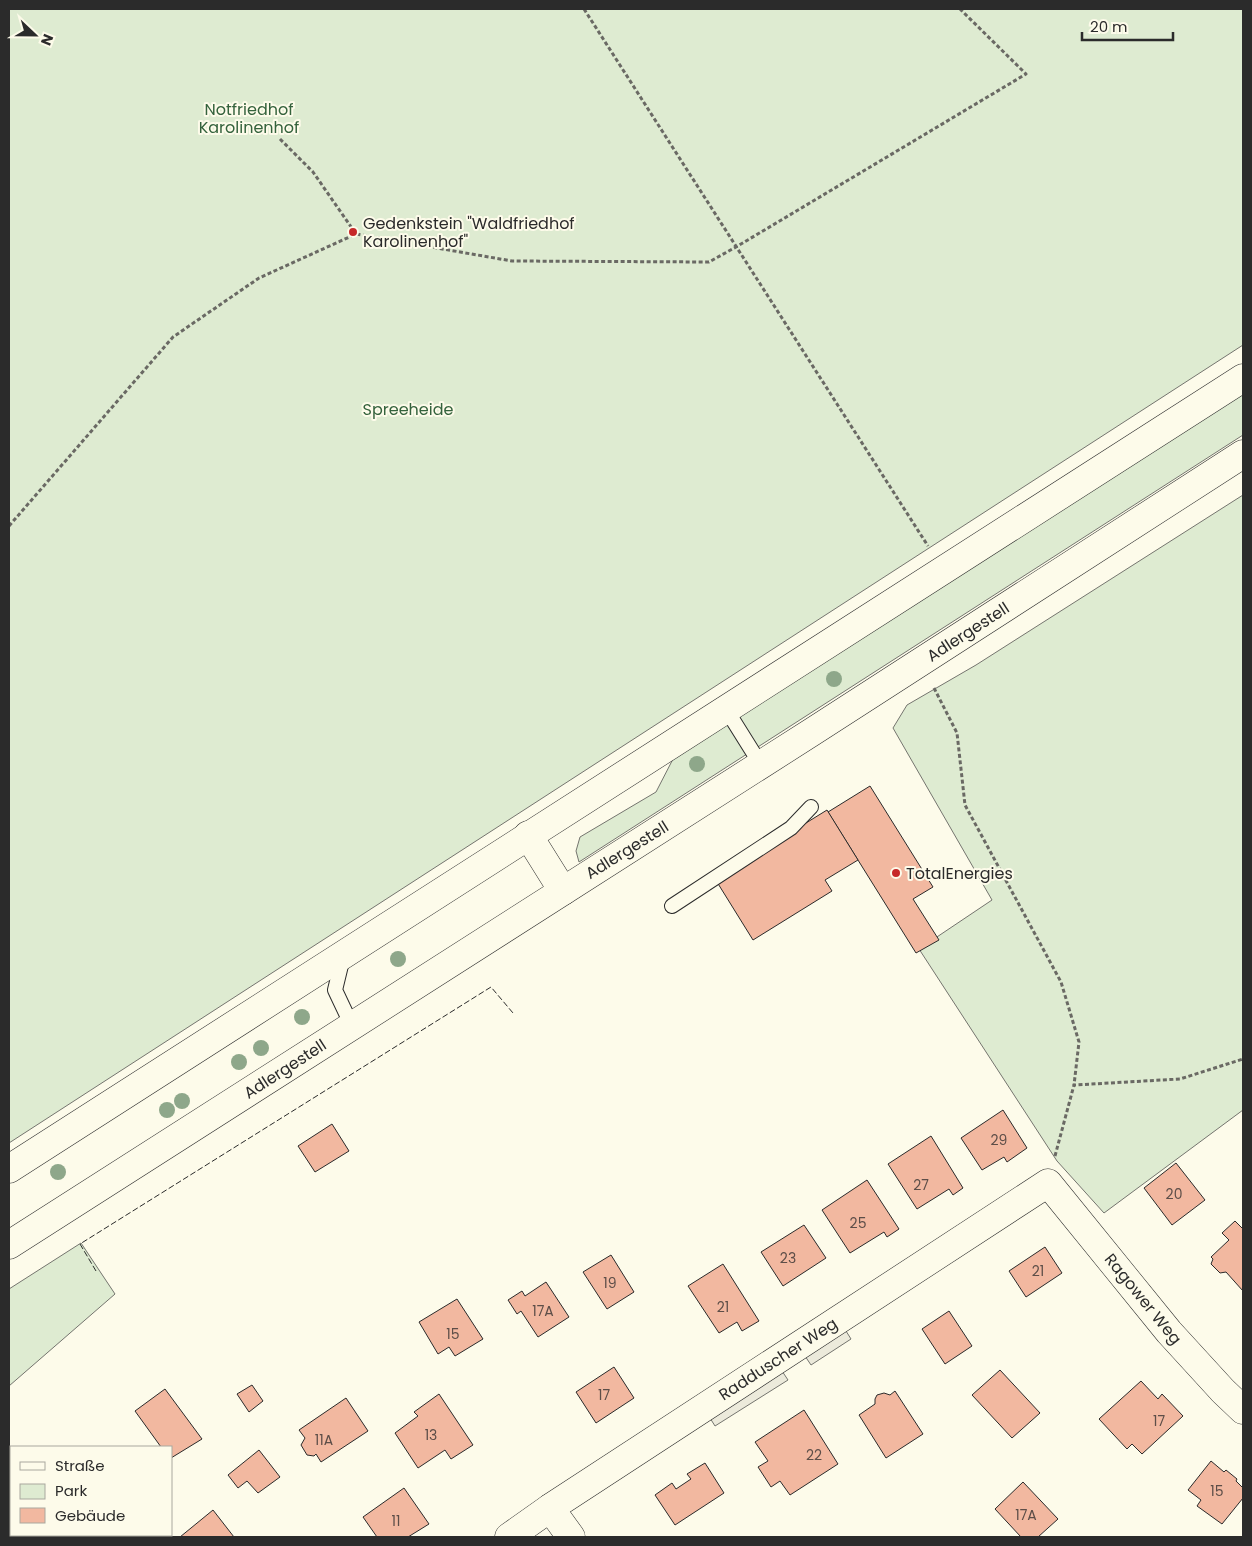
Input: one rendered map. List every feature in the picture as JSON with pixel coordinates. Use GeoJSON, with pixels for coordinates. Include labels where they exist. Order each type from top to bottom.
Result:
{"type":"FeatureCollection","features":[{"type":"Feature","properties":{"kind":"main road"},"geometry":{"type":"LineString","coordinates":[[9,1169],[1243,378]]}},
{"type":"Feature","properties":{"kind":"main road","name":"Adlergestell"},"geometry":{"type":"LineString","coordinates":[[9,1245],[761,765],[1243,454]]}},
{"type":"Feature","properties":{"kind":"main road"},"geometry":{"type":"LineString","coordinates":[[528,835],[563,891]]}},
{"type":"Feature","properties":{"kind":"main road","name":"Ragower Weg"},"geometry":{"type":"LineString","coordinates":[[1048,1183],[1169,1332],[1243,1410]]}},
{"type":"Feature","properties":{"kind":"main road","name":"Radduscher Weg"},"geometry":{"type":"LineString","coordinates":[[509,1537],[550,1508],[1048,1183]]}},
{"type":"Feature","properties":{"kind":"main road"},"geometry":{"type":"LineString","coordinates":[[550,1508],[571,1537]]}},
{"type":"Feature","properties":{"kind":"lane"},"geometry":{"type":"LineString","coordinates":[[726,709],[761,765]]}},
{"type":"Feature","properties":{"kind":"lane"},"geometry":{"type":"LineString","coordinates":[[672,906],[791,828],[811,807]]}},
{"type":"Feature","properties":{"kind":"lane"},"geometry":{"type":"LineString","coordinates":[[343,954],[335,990],[352,1026]]}},
{"type":"Feature","properties":{"kind":"path"},"geometry":{"type":"LineString","coordinates":[[584,9],[931,551]]}},
{"type":"Feature","properties":{"kind":"path"},"geometry":{"type":"LineString","coordinates":[[9,526],[174,337],[259,278],[356,234],[512,262],[709,262],[1026,74],[960,9]]}},
{"type":"Feature","properties":{"kind":"path"},"geometry":{"type":"LineString","coordinates":[[280,139],[313,172],[356,234]]}},
{"type":"Feature","properties":{"kind":"path"},"geometry":{"type":"LineString","coordinates":[[932,683],[957,733],[965,804],[1061,982],[1079,1042],[1074,1084],[1048,1183]]}},
{"type":"Feature","properties":{"kind":"path"},"geometry":{"type":"LineString","coordinates":[[1074,1084],[1180,1079],[1243,1059]]}},
{"type":"Feature","properties":{"kind":"green space","name":"Spreeheide"},"geometry":{"type":"Polygon","coordinates":[[[9,9],[1243,9],[1243,345],[9,1143],[9,9]]]}},
{"type":"Feature","properties":{"kind":"green space"},"geometry":{"type":"Polygon","coordinates":[[[1243,394],[1243,435],[579,862],[576,851],[580,837],[656,792],[673,759],[1243,394]]]}},
{"type":"Feature","properties":{"kind":"green space"},"geometry":{"type":"Polygon","coordinates":[[[1243,495],[1243,1110],[1104,1213],[1057,1161],[919,949],[992,900],[893,728],[907,705],[976,665],[1243,495]]]}},
{"type":"Feature","properties":{"kind":"green space"},"geometry":{"type":"Polygon","coordinates":[[[81,1243],[115,1294],[9,1386],[9,1289],[81,1243]]]}},
{"type":"Feature","properties":{"kind":"shaded area"},"geometry":{"type":"Polygon","coordinates":[[[846,1331],[851,1339],[811,1365],[805,1356],[846,1331]]]}},
{"type":"Feature","properties":{"kind":"shaded area"},"geometry":{"type":"Polygon","coordinates":[[[782,1371],[788,1380],[715,1426],[710,1418],[782,1371]]]}},
{"type":"Feature","properties":{"kind":"building","name":"TotalEnergies"},"geometry":{"type":"Polygon","coordinates":[[[870,786],[933,887],[913,899],[939,940],[916,953],[828,812],[870,786]]]}},
{"type":"Feature","properties":{"kind":"building"},"geometry":{"type":"Polygon","coordinates":[[[827,810],[858,860],[825,880],[832,891],[753,940],[712,874],[793,831],[827,810]]]}},
{"type":"Feature","properties":{"kind":"building"},"geometry":{"type":"Polygon","coordinates":[[[1003,1110],[1027,1148],[1007,1162],[1004,1157],[982,1170],[961,1138],[1003,1110]]]}},
{"type":"Feature","properties":{"kind":"building"},"geometry":{"type":"Polygon","coordinates":[[[332,1124],[349,1151],[315,1172],[298,1146],[332,1124]]]}},
{"type":"Feature","properties":{"kind":"building"},"geometry":{"type":"Polygon","coordinates":[[[931,1136],[963,1188],[953,1195],[949,1189],[917,1209],[888,1164],[931,1136]]]}},
{"type":"Feature","properties":{"kind":"building"},"geometry":{"type":"Polygon","coordinates":[[[1176,1163],[1205,1200],[1172,1225],[1144,1188],[1176,1163]]]}},
{"type":"Feature","properties":{"kind":"building"},"geometry":{"type":"Polygon","coordinates":[[[867,1180],[899,1229],[887,1237],[884,1232],[850,1253],[822,1210],[867,1180]]]}},
{"type":"Feature","properties":{"kind":"building"},"geometry":{"type":"Polygon","coordinates":[[[1235,1221],[1243,1229],[1243,1291],[1226,1272],[1220,1273],[1211,1264],[1213,1259],[1211,1257],[1229,1240],[1222,1233],[1235,1221]]]}},
{"type":"Feature","properties":{"kind":"building"},"geometry":{"type":"Polygon","coordinates":[[[804,1225],[826,1258],[783,1286],[761,1252],[804,1225]]]}},
{"type":"Feature","properties":{"kind":"building"},"geometry":{"type":"Polygon","coordinates":[[[1045,1247],[1062,1273],[1026,1297],[1009,1271],[1045,1247]]]}},
{"type":"Feature","properties":{"kind":"building"},"geometry":{"type":"Polygon","coordinates":[[[611,1255],[634,1292],[607,1309],[583,1272],[611,1255]]]}},
{"type":"Feature","properties":{"kind":"building"},"geometry":{"type":"Polygon","coordinates":[[[723,1264],[759,1321],[742,1331],[737,1322],[719,1333],[688,1286],[723,1264]]]}},
{"type":"Feature","properties":{"kind":"building"},"geometry":{"type":"Polygon","coordinates":[[[546,1282],[569,1317],[538,1337],[521,1311],[517,1314],[508,1300],[522,1291],[525,1296],[546,1282]]]}},
{"type":"Feature","properties":{"kind":"building"},"geometry":{"type":"Polygon","coordinates":[[[457,1299],[483,1339],[455,1356],[449,1347],[438,1354],[419,1322],[457,1299]]]}},
{"type":"Feature","properties":{"kind":"building"},"geometry":{"type":"Polygon","coordinates":[[[949,1311],[972,1346],[945,1364],[922,1329],[949,1311]]]}},
{"type":"Feature","properties":{"kind":"building"},"geometry":{"type":"Polygon","coordinates":[[[614,1367],[634,1398],[596,1423],[576,1392],[614,1367]]]}},
{"type":"Feature","properties":{"kind":"building"},"geometry":{"type":"Polygon","coordinates":[[[1000,1370],[1040,1413],[1012,1438],[972,1395],[1000,1370]]]}},
{"type":"Feature","properties":{"kind":"building"},"geometry":{"type":"Polygon","coordinates":[[[1141,1381],[1158,1399],[1162,1394],[1183,1416],[1142,1454],[1132,1444],[1127,1449],[1099,1419],[1141,1381]]]}},
{"type":"Feature","properties":{"kind":"building"},"geometry":{"type":"Polygon","coordinates":[[[252,1385],[263,1401],[249,1412],[237,1394],[252,1385]]]}},
{"type":"Feature","properties":{"kind":"building"},"geometry":{"type":"Polygon","coordinates":[[[165,1389],[202,1439],[172,1457],[172,1446],[160,1446],[135,1411],[165,1389]]]}},
{"type":"Feature","properties":{"kind":"building"},"geometry":{"type":"Polygon","coordinates":[[[895,1391],[923,1434],[886,1458],[859,1415],[875,1404],[877,1395],[884,1393],[890,1395],[895,1391]]]}},
{"type":"Feature","properties":{"kind":"building"},"geometry":{"type":"Polygon","coordinates":[[[439,1394],[473,1445],[451,1459],[445,1450],[418,1468],[395,1433],[418,1416],[414,1412],[439,1394]]]}},
{"type":"Feature","properties":{"kind":"building"},"geometry":{"type":"Polygon","coordinates":[[[346,1398],[368,1431],[321,1462],[316,1454],[314,1456],[307,1455],[301,1445],[305,1438],[299,1430],[346,1398]]]}},
{"type":"Feature","properties":{"kind":"building"},"geometry":{"type":"Polygon","coordinates":[[[804,1410],[838,1464],[790,1495],[780,1481],[771,1487],[758,1467],[768,1461],[755,1442],[804,1410]]]}},
{"type":"Feature","properties":{"kind":"building"},"geometry":{"type":"Polygon","coordinates":[[[259,1450],[280,1477],[258,1493],[247,1481],[238,1488],[228,1475],[259,1450]]]}},
{"type":"Feature","properties":{"kind":"building"},"geometry":{"type":"Polygon","coordinates":[[[1211,1461],[1224,1472],[1226,1470],[1237,1479],[1236,1481],[1243,1488],[1243,1498],[1222,1524],[1197,1506],[1201,1500],[1188,1490],[1211,1461]]]}},
{"type":"Feature","properties":{"kind":"building"},"geometry":{"type":"Polygon","coordinates":[[[705,1463],[724,1493],[675,1525],[655,1495],[672,1483],[676,1489],[691,1479],[687,1474],[705,1463]]]}},
{"type":"Feature","properties":{"kind":"building"},"geometry":{"type":"Polygon","coordinates":[[[1023,1482],[1058,1519],[1038,1537],[1021,1537],[995,1509],[1023,1482]]]}},
{"type":"Feature","properties":{"kind":"building"},"geometry":{"type":"Polygon","coordinates":[[[404,1488],[429,1524],[408,1537],[377,1537],[363,1517],[404,1488]]]}},
{"type":"Feature","properties":{"kind":"building"},"geometry":{"type":"Polygon","coordinates":[[[213,1510],[234,1537],[180,1537],[213,1510]]]}},
{"type":"Feature","properties":{"kind":"building"},"geometry":{"type":"Polygon","coordinates":[[[9,1526],[10,1536],[18,1537],[9,1537],[9,1526]]]}},
{"type":"Feature","properties":{"kind":"building"},"geometry":{"type":"Polygon","coordinates":[[[34,1536],[56,1536],[54,1537],[34,1536]]]}},
{"type":"Feature","properties":{"kind":"fence"},"geometry":{"type":"LineString","coordinates":[[96,1271],[80,1244],[491,987],[513,1013]]}},
{"type":"Feature","properties":{"kind":"place","name":"Gedenkstein \"Waldfriedhof Karolinenhof\""},"geometry":{"type":"Point","coordinates":[353,232]}},
{"type":"Feature","properties":{"kind":"place","name":"TotalEnergies"},"geometry":{"type":"Point","coordinates":[896,873]}},
{"type":"Feature","properties":{"kind":"park label","name":"Notfriedhof Karolinenhof"},"geometry":{"type":"Point","coordinates":[249,118]}}]}
